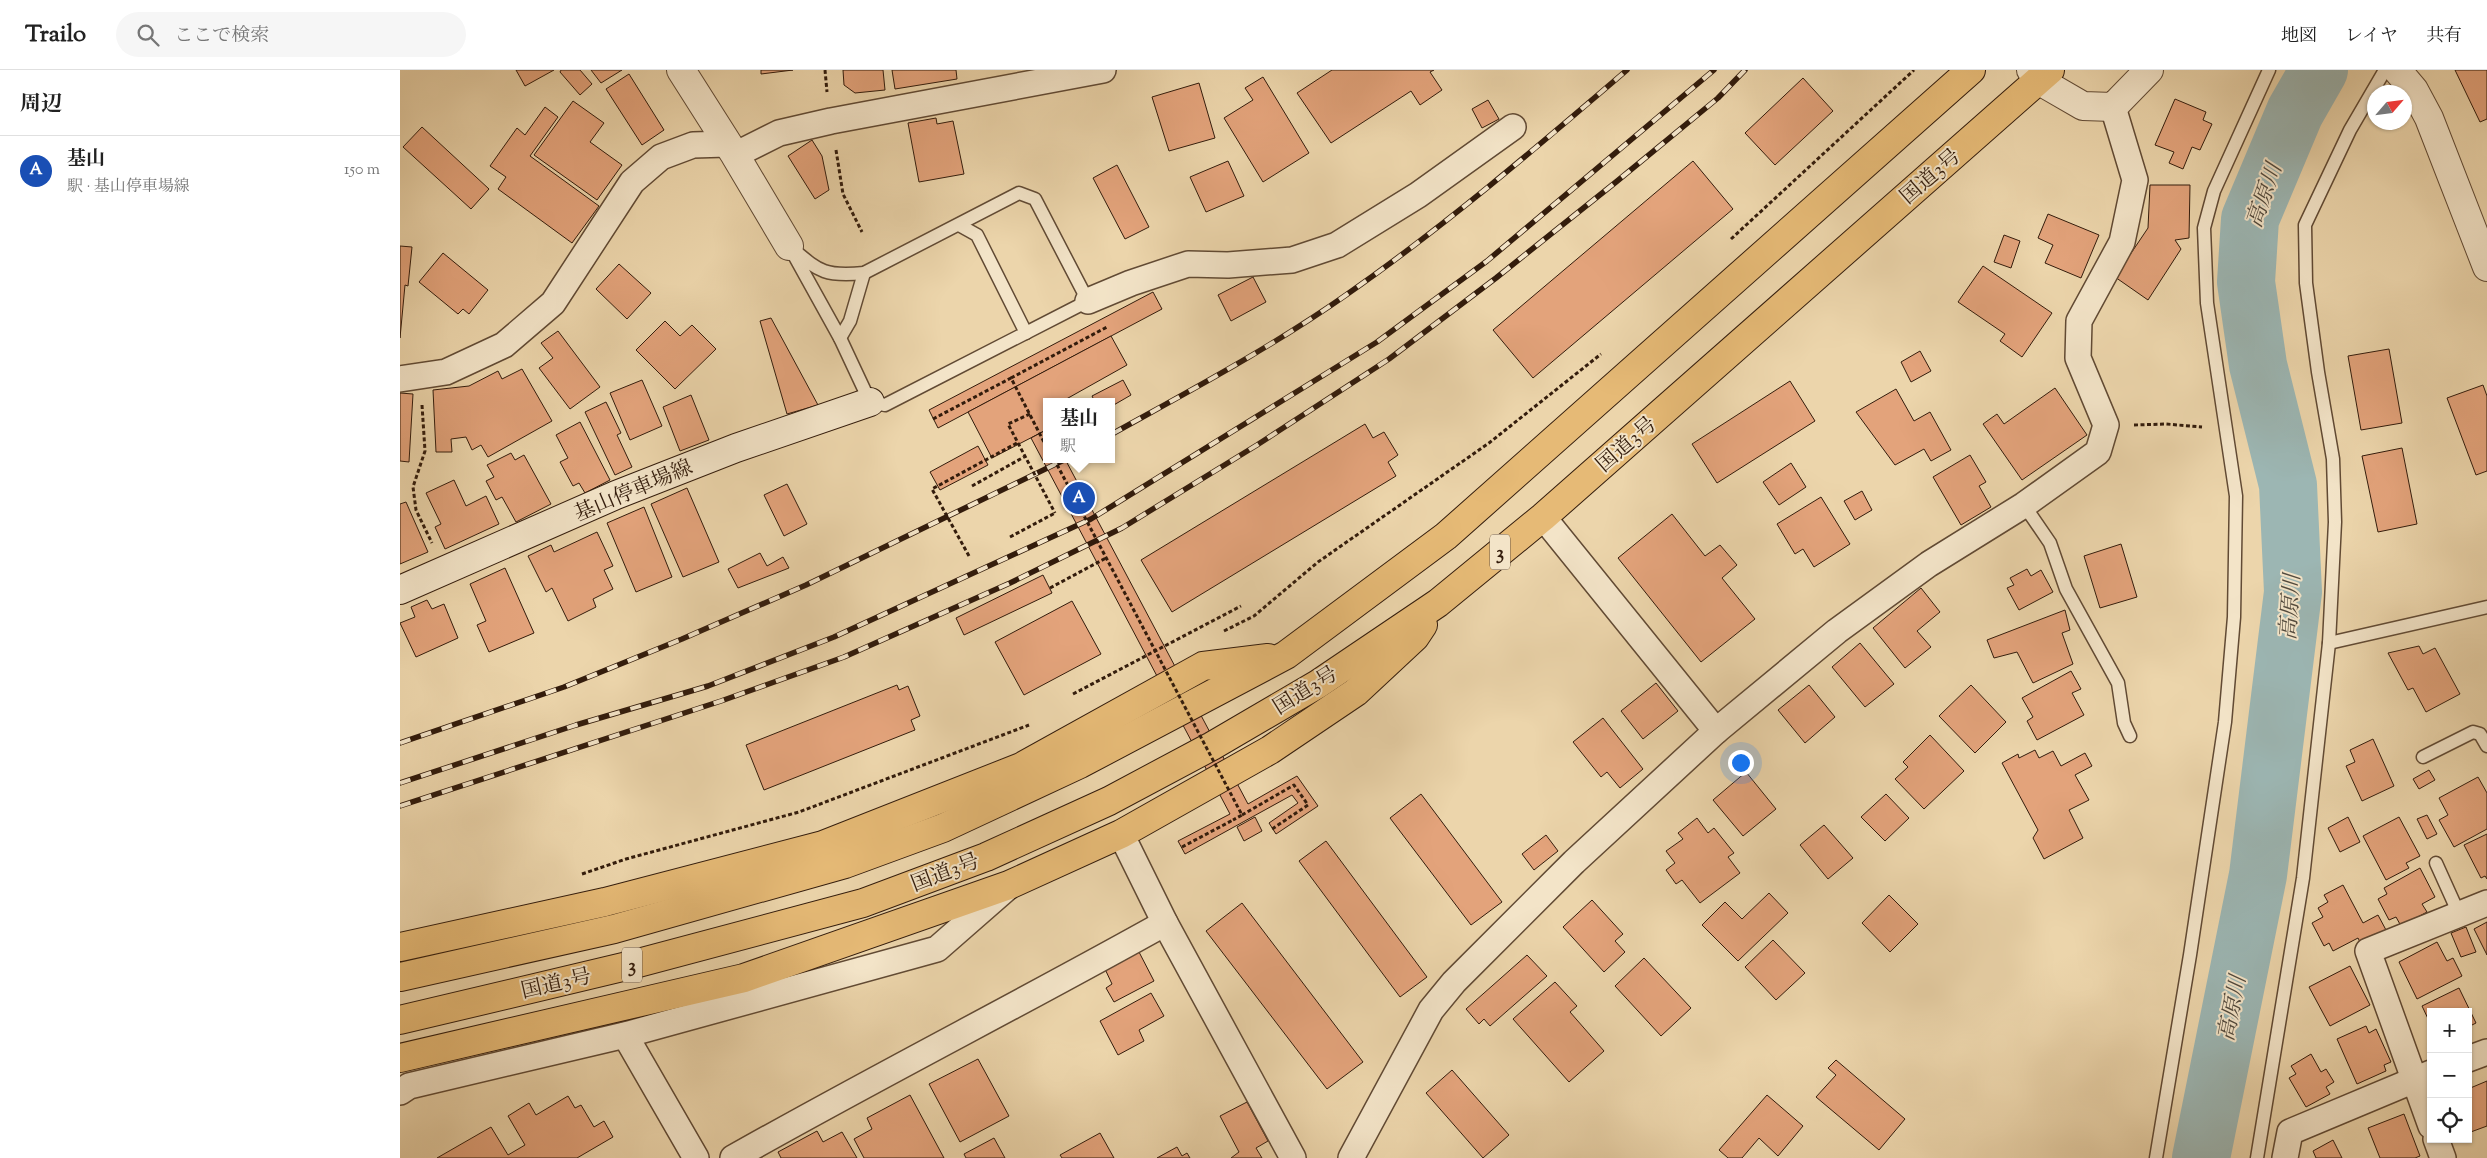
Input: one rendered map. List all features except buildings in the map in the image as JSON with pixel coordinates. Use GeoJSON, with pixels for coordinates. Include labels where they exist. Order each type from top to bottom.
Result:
{"type":"FeatureCollection","features":[{"type":"Feature","properties":{"kind":"highway","name":"国道3号"},"geometry":{"type":"LineString","coordinates":[[400,977],[614,929],[845,864],[943,828],[1080,764],[1286,655],[1446,536],[1971,70]]}},
{"type":"Feature","properties":{"kind":"highway","name":"国道3号"},"geometry":{"type":"LineString","coordinates":[[400,1020],[627,966],[862,904],[986,856],[1118,796],[1212,746],[1318,684],[1438,603],[1543,517],[2039,73]]}},
{"type":"Feature","properties":{"kind":"highway"},"geometry":{"type":"LineString","coordinates":[[400,1058],[744,978],[1010,885],[1121,834],[1270,750],[1356,692],[1415,637],[1438,603]]}},
{"type":"Feature","properties":{"kind":"highway"},"geometry":{"type":"LineString","coordinates":[[400,947],[606,902],[823,845],[1021,767],[1203,666],[1286,655]]}},
{"type":"Feature","properties":{"kind":"street"},"geometry":{"type":"LineString","coordinates":[[681,70],[789,246]]}},
{"type":"Feature","properties":{"kind":"street"},"geometry":{"type":"LineString","coordinates":[[410,378],[446,372],[504,345],[553,303],[632,182],[661,158],[693,145],[731,150],[779,133],[831,121],[1103,70]]}},
{"type":"Feature","properties":{"kind":"street"},"geometry":{"type":"LineString","coordinates":[[2039,73],[2083,106],[2113,107],[2149,70]]}},
{"type":"Feature","properties":{"kind":"street"},"geometry":{"type":"LineString","coordinates":[[2397,70],[2414,90],[2429,118],[2487,267]]}},
{"type":"Feature","properties":{"kind":"street"},"geometry":{"type":"LineString","coordinates":[[1351,1158],[1432,1010],[1454,982],[1574,862],[1716,731],[1837,631],[1928,564],[2024,504],[2098,452],[2106,425],[2078,358],[2079,321],[2122,242],[2135,180],[2113,107]]}},
{"type":"Feature","properties":{"kind":"street"},"geometry":{"type":"LineString","coordinates":[[1088,301],[1131,283],[1188,264],[1228,265],[1292,260],[1337,244],[1418,195],[1513,127]]}},
{"type":"Feature","properties":{"kind":"street","name":"基山停車場線"},"geometry":{"type":"LineString","coordinates":[[400,590],[616,495],[736,448],[870,402]]}},
{"type":"Feature","properties":{"kind":"street"},"geometry":{"type":"LineString","coordinates":[[1543,517],[1716,731]]}},
{"type":"Feature","properties":{"kind":"street"},"geometry":{"type":"LineString","coordinates":[[1121,834],[1166,923],[1293,1158]]}},
{"type":"Feature","properties":{"kind":"street"},"geometry":{"type":"LineString","coordinates":[[400,1092],[409,1086],[625,1035],[937,949],[1010,885]]}},
{"type":"Feature","properties":{"kind":"street"},"geometry":{"type":"LineString","coordinates":[[2427,1104],[2422,1077],[2368,951],[2487,902]]}},
{"type":"Feature","properties":{"kind":"street"},"geometry":{"type":"LineString","coordinates":[[733,1158],[826,1105],[976,1027],[1166,923]]}},
{"type":"Feature","properties":{"kind":"street"},"geometry":{"type":"LineString","coordinates":[[625,1035],[696,1158]]}},
{"type":"Feature","properties":{"kind":"street"},"geometry":{"type":"LineString","coordinates":[[2472,1058],[2487,1052]]}},
{"type":"Feature","properties":{"kind":"street"},"geometry":{"type":"LineString","coordinates":[[2285,1158],[2290,1132],[2422,1077]]}},
{"type":"Feature","properties":{"kind":"street"},"geometry":{"type":"LineString","coordinates":[[2437,1143],[2443,1158]]}},
{"type":"Feature","properties":{"kind":"lane"},"geometry":{"type":"LineString","coordinates":[[2156,1158],[2189,965],[2225,722],[2234,617],[2236,496],[2224,429],[2207,303],[2204,228],[2214,191],[2269,70]]}},
{"type":"Feature","properties":{"kind":"lane"},"geometry":{"type":"LineString","coordinates":[[2257,1158],[2303,878],[2328,643],[2335,522],[2333,459],[2318,372],[2306,283],[2305,226],[2350,130],[2385,70]]}},
{"type":"Feature","properties":{"kind":"lane"},"geometry":{"type":"LineString","coordinates":[[1019,193],[1035,199],[1088,301],[885,405],[870,402],[840,338],[789,246],[820,271],[843,275],[864,273],[1019,193]]}},
{"type":"Feature","properties":{"kind":"lane"},"geometry":{"type":"LineString","coordinates":[[959,225],[977,235],[1026,333]]}},
{"type":"Feature","properties":{"kind":"lane"},"geometry":{"type":"LineString","coordinates":[[840,338],[850,321],[864,273]]}},
{"type":"Feature","properties":{"kind":"lane"},"geometry":{"type":"LineString","coordinates":[[2024,504],[2050,543],[2066,589],[2118,683],[2124,723],[2130,736]]}},
{"type":"Feature","properties":{"kind":"lane"},"geometry":{"type":"LineString","coordinates":[[2328,643],[2487,607]]}},
{"type":"Feature","properties":{"kind":"lane"},"geometry":{"type":"LineString","coordinates":[[2423,757],[2473,732],[2480,734],[2487,746]]}},
{"type":"Feature","properties":{"kind":"lane"},"geometry":{"type":"LineString","coordinates":[[2436,863],[2459,914]]}},
{"type":"Feature","properties":{"kind":"path"},"geometry":{"type":"LineString","coordinates":[[825,70],[843,194],[862,232]]}},
{"type":"Feature","properties":{"kind":"path"},"geometry":{"type":"LineString","coordinates":[[1727,242],[1914,70]]}},
{"type":"Feature","properties":{"kind":"path"},"geometry":{"type":"LineString","coordinates":[[934,419],[1113,324]]}},
{"type":"Feature","properties":{"kind":"path"},"geometry":{"type":"LineString","coordinates":[[1219,634],[1254,616],[1318,562],[1488,443],[1603,352]]}},
{"type":"Feature","properties":{"kind":"path"},"geometry":{"type":"LineString","coordinates":[[410,378],[425,450],[413,487],[416,510],[445,571]]}},
{"type":"Feature","properties":{"kind":"path"},"geometry":{"type":"LineString","coordinates":[[1011,378],[1043,440]]}},
{"type":"Feature","properties":{"kind":"path"},"geometry":{"type":"LineString","coordinates":[[1010,537],[1055,513],[1008,424],[1030,414]]}},
{"type":"Feature","properties":{"kind":"path"},"geometry":{"type":"LineString","coordinates":[[2106,425],[2166,424],[2224,429]]}},
{"type":"Feature","properties":{"kind":"path"},"geometry":{"type":"LineString","coordinates":[[969,556],[932,489],[1017,443]]}},
{"type":"Feature","properties":{"kind":"path"},"geometry":{"type":"LineString","coordinates":[[972,486],[1024,457]]}},
{"type":"Feature","properties":{"kind":"path"},"geometry":{"type":"LineString","coordinates":[[1056,463],[1242,815]]}},
{"type":"Feature","properties":{"kind":"path"},"geometry":{"type":"LineString","coordinates":[[1050,588],[1106,558]]}},
{"type":"Feature","properties":{"kind":"path"},"geometry":{"type":"LineString","coordinates":[[1073,694],[1241,606]]}},
{"type":"Feature","properties":{"kind":"path"},"geometry":{"type":"LineString","coordinates":[[1158,665],[1167,660]]}},
{"type":"Feature","properties":{"kind":"path"},"geometry":{"type":"LineString","coordinates":[[574,876],[626,859],[799,812],[1037,722]]}},
{"type":"Feature","properties":{"kind":"path"},"geometry":{"type":"LineString","coordinates":[[1182,847],[1294,785],[1308,805],[1272,828]]}},
{"type":"Feature","properties":{"kind":"waterway","name":"高原川"},"geometry":{"type":"LineString","coordinates":[[2201,1158],[2258,875],[2293,592],[2288,485],[2258,365],[2246,282],[2250,219],[2295,112],[2319,70]]}},
{"type":"Feature","properties":{"kind":"railway"},"geometry":{"type":"LineString","coordinates":[[1115,432],[1260,350],[1318,314],[1383,269],[1524,157],[1627,70]]}},
{"type":"Feature","properties":{"kind":"railway"},"geometry":{"type":"LineString","coordinates":[[400,783],[576,725],[708,686],[834,637],[1091,519],[1377,342],[1487,261],[1714,70]]}},
{"type":"Feature","properties":{"kind":"railway"},"geometry":{"type":"LineString","coordinates":[[400,806],[721,701],[844,657],[1010,583],[1122,528],[1257,445],[1389,359],[1496,278],[1616,182],[1718,98],[1745,70]]}},
{"type":"Feature","properties":{"kind":"railway"},"geometry":{"type":"LineString","coordinates":[[400,743],[564,687],[682,639],[806,585],[1058,463]]}},
{"type":"Feature","properties":{"kind":"place","name":"基山"},"geometry":{"type":"Point","coordinates":[1079,498]}}]}
